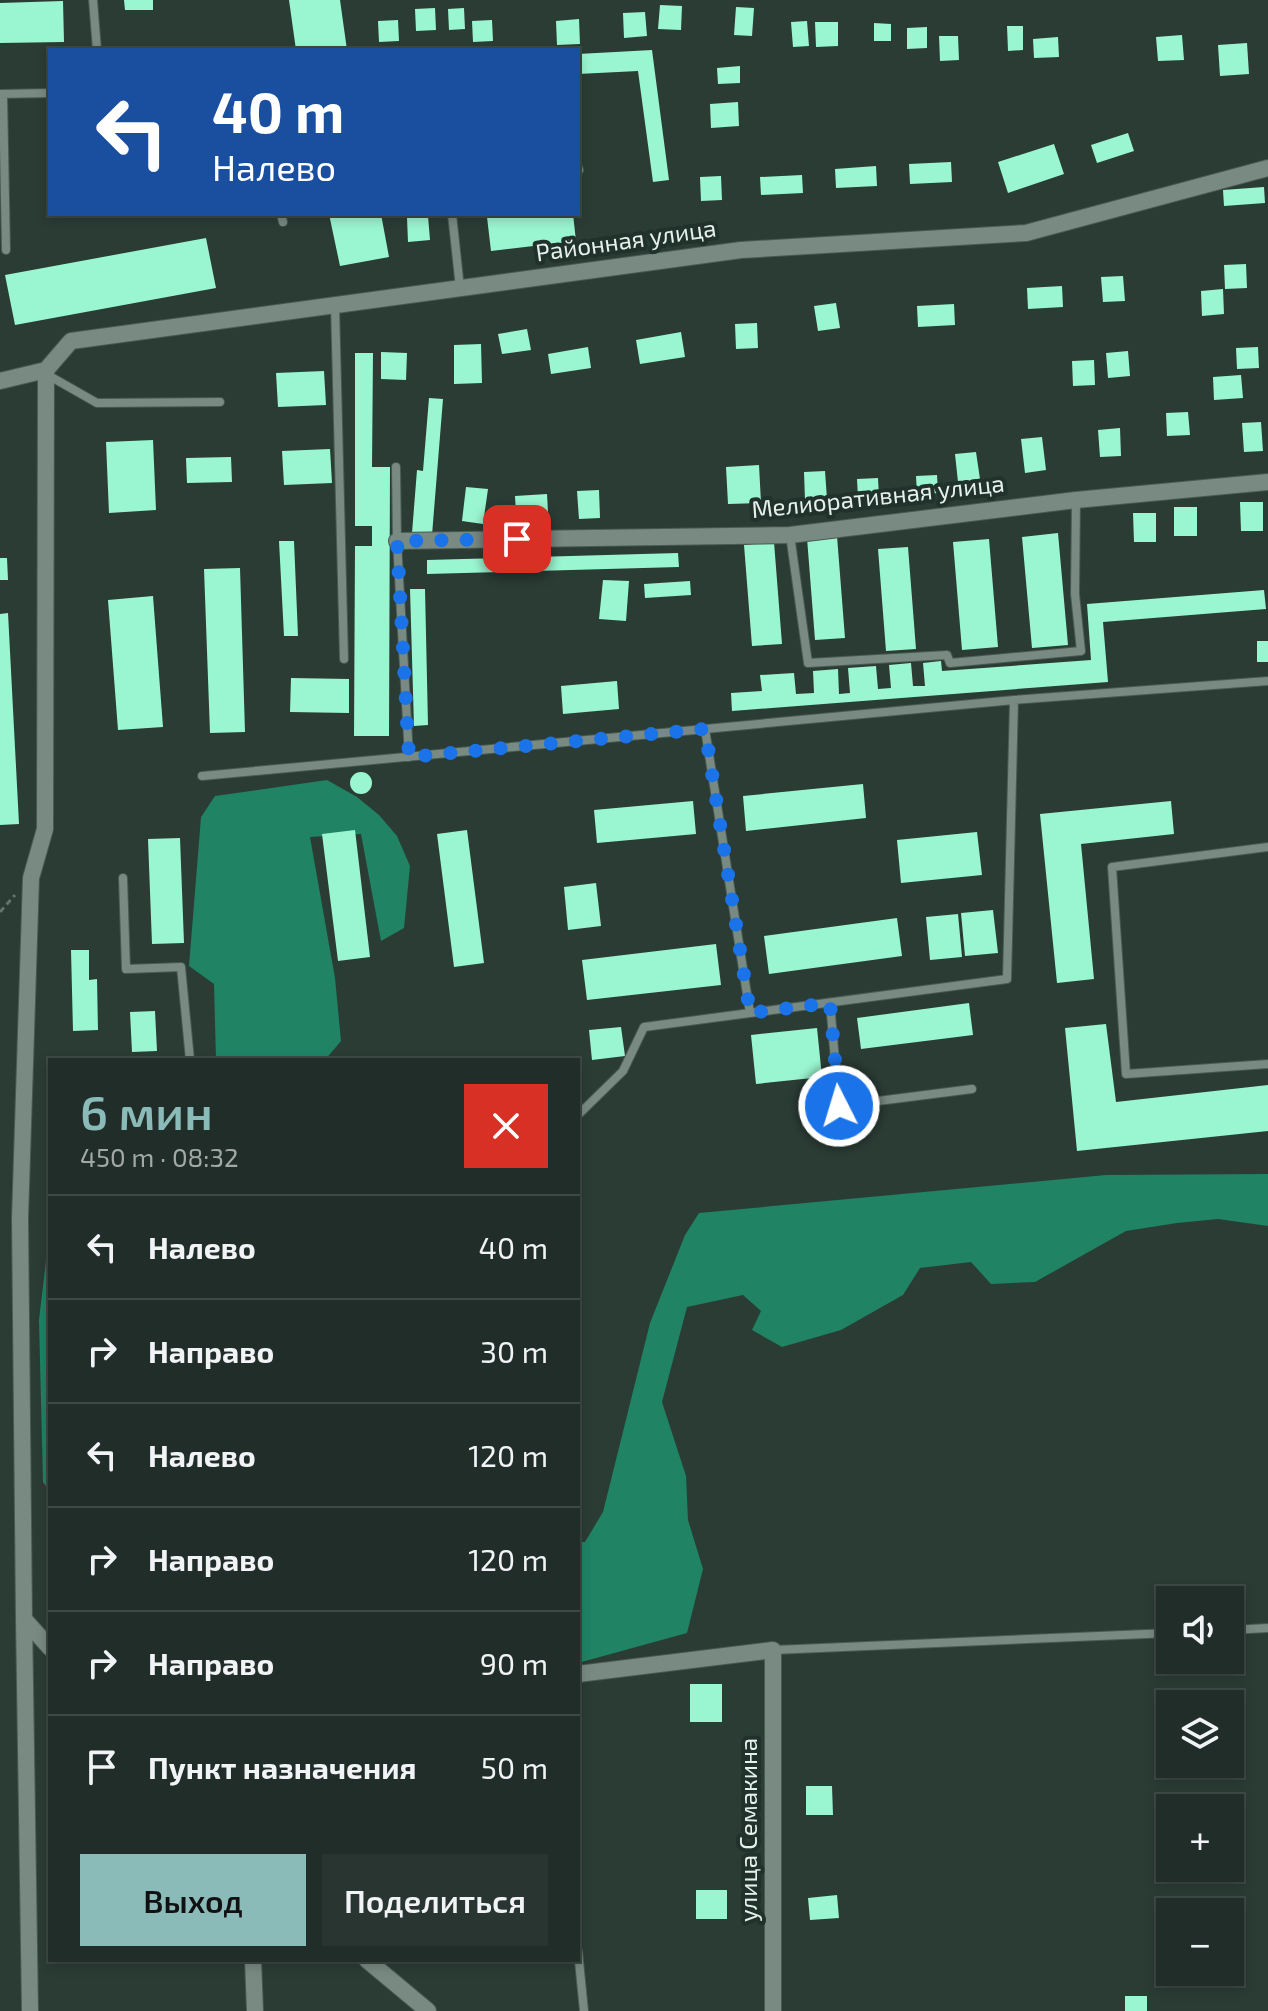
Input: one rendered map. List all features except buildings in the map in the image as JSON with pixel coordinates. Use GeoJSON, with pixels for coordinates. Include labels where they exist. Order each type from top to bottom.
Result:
{"type":"FeatureCollection","features":[{"type":"Feature","properties":{"kind":"street","name":"Районная улица"},"geometry":{"type":"LineString","coordinates":[[46,372],[71,341],[741,250],[1026,233],[1268,168]]}},
{"type":"Feature","properties":{"kind":"street"},"geometry":{"type":"LineString","coordinates":[[0,381],[46,372],[45,829],[31,878],[20,1218],[30,2011]]}},
{"type":"Feature","properties":{"kind":"street","name":"Мелиоративная улица"},"geometry":{"type":"LineString","coordinates":[[397,541],[790,535],[1076,500],[1268,482]]}},
{"type":"Feature","properties":{"kind":"street"},"geometry":{"type":"LineString","coordinates":[[24,1619],[48,1646]]}},
{"type":"Feature","properties":{"kind":"street"},"geometry":{"type":"LineString","coordinates":[[580,1674],[773,1650]]}},
{"type":"Feature","properties":{"kind":"street","name":"улица Семакина"},"geometry":{"type":"LineString","coordinates":[[773,1650],[773,2011]]}},
{"type":"Feature","properties":{"kind":"street"},"geometry":{"type":"LineString","coordinates":[[253,1962],[255,2011]]}},
{"type":"Feature","properties":{"kind":"street"},"geometry":{"type":"LineString","coordinates":[[369,1962],[428,2011]]}},
{"type":"Feature","properties":{"kind":"lane"},"geometry":{"type":"LineString","coordinates":[[93,0],[97,48]]}},
{"type":"Feature","properties":{"kind":"lane"},"geometry":{"type":"LineString","coordinates":[[6,250],[2,94],[48,93]]}},
{"type":"Feature","properties":{"kind":"lane"},"geometry":{"type":"LineString","coordinates":[[452,216],[460,288]]}},
{"type":"Feature","properties":{"kind":"lane"},"geometry":{"type":"LineString","coordinates":[[335,304],[344,659]]}},
{"type":"Feature","properties":{"kind":"lane"},"geometry":{"type":"LineString","coordinates":[[46,372],[97,403],[220,402]]}},
{"type":"Feature","properties":{"kind":"lane"},"geometry":{"type":"LineString","coordinates":[[396,467],[409,757]]}},
{"type":"Feature","properties":{"kind":"lane"},"geometry":{"type":"LineString","coordinates":[[790,535],[808,663],[947,655],[950,663],[1081,651],[1075,594],[1076,500]]}},
{"type":"Feature","properties":{"kind":"lane"},"geometry":{"type":"LineString","coordinates":[[202,776],[1014,700],[1268,681]]}},
{"type":"Feature","properties":{"kind":"lane"},"geometry":{"type":"LineString","coordinates":[[580,1113],[623,1071],[644,1027],[1007,979],[1014,700]]}},
{"type":"Feature","properties":{"kind":"lane"},"geometry":{"type":"LineString","coordinates":[[705,729],[750,1013]]}},
{"type":"Feature","properties":{"kind":"lane"},"geometry":{"type":"LineString","coordinates":[[1268,847],[1112,867],[1126,1074],[1268,1064]]}},
{"type":"Feature","properties":{"kind":"lane"},"geometry":{"type":"LineString","coordinates":[[123,878],[126,969],[181,967],[190,1058]]}},
{"type":"Feature","properties":{"kind":"lane"},"geometry":{"type":"LineString","coordinates":[[830,1003],[839,1106],[972,1089]]}},
{"type":"Feature","properties":{"kind":"lane"},"geometry":{"type":"LineString","coordinates":[[1244,1629],[1268,1628]]}},
{"type":"Feature","properties":{"kind":"lane"},"geometry":{"type":"LineString","coordinates":[[773,1650],[1156,1634]]}},
{"type":"Feature","properties":{"kind":"lane"},"geometry":{"type":"LineString","coordinates":[[579,1962],[584,2011]]}},
{"type":"Feature","properties":{"kind":"green space"},"geometry":{"type":"Polygon","coordinates":[[[327,780],[357,797],[379,815],[397,836],[410,866],[404,928],[381,941],[361,834],[310,837],[335,978],[341,1041],[327,1058],[216,1058],[214,984],[189,966],[201,817],[215,796],[327,780]]]}},
{"type":"Feature","properties":{"kind":"green space"},"geometry":{"type":"Polygon","coordinates":[[[1268,1174],[1268,1226],[1218,1219],[1126,1231],[1035,1282],[991,1284],[971,1262],[920,1268],[903,1295],[841,1330],[782,1347],[752,1330],[761,1311],[743,1295],[687,1307],[662,1402],[686,1476],[688,1520],[703,1569],[687,1633],[580,1662],[580,1542],[585,1542],[603,1512],[650,1323],[685,1235],[699,1213],[1106,1175],[1268,1174]]]}},
{"type":"Feature","properties":{"kind":"green space"},"geometry":{"type":"Polygon","coordinates":[[[48,1244],[48,1489],[43,1482],[39,1320],[48,1244]]]}},
{"type":"Feature","properties":{"kind":"route"},"geometry":{"type":"LineString","coordinates":[[517,539],[397,541],[409,757],[705,729],[750,1013],[830,1003],[839,1106]]}}]}
